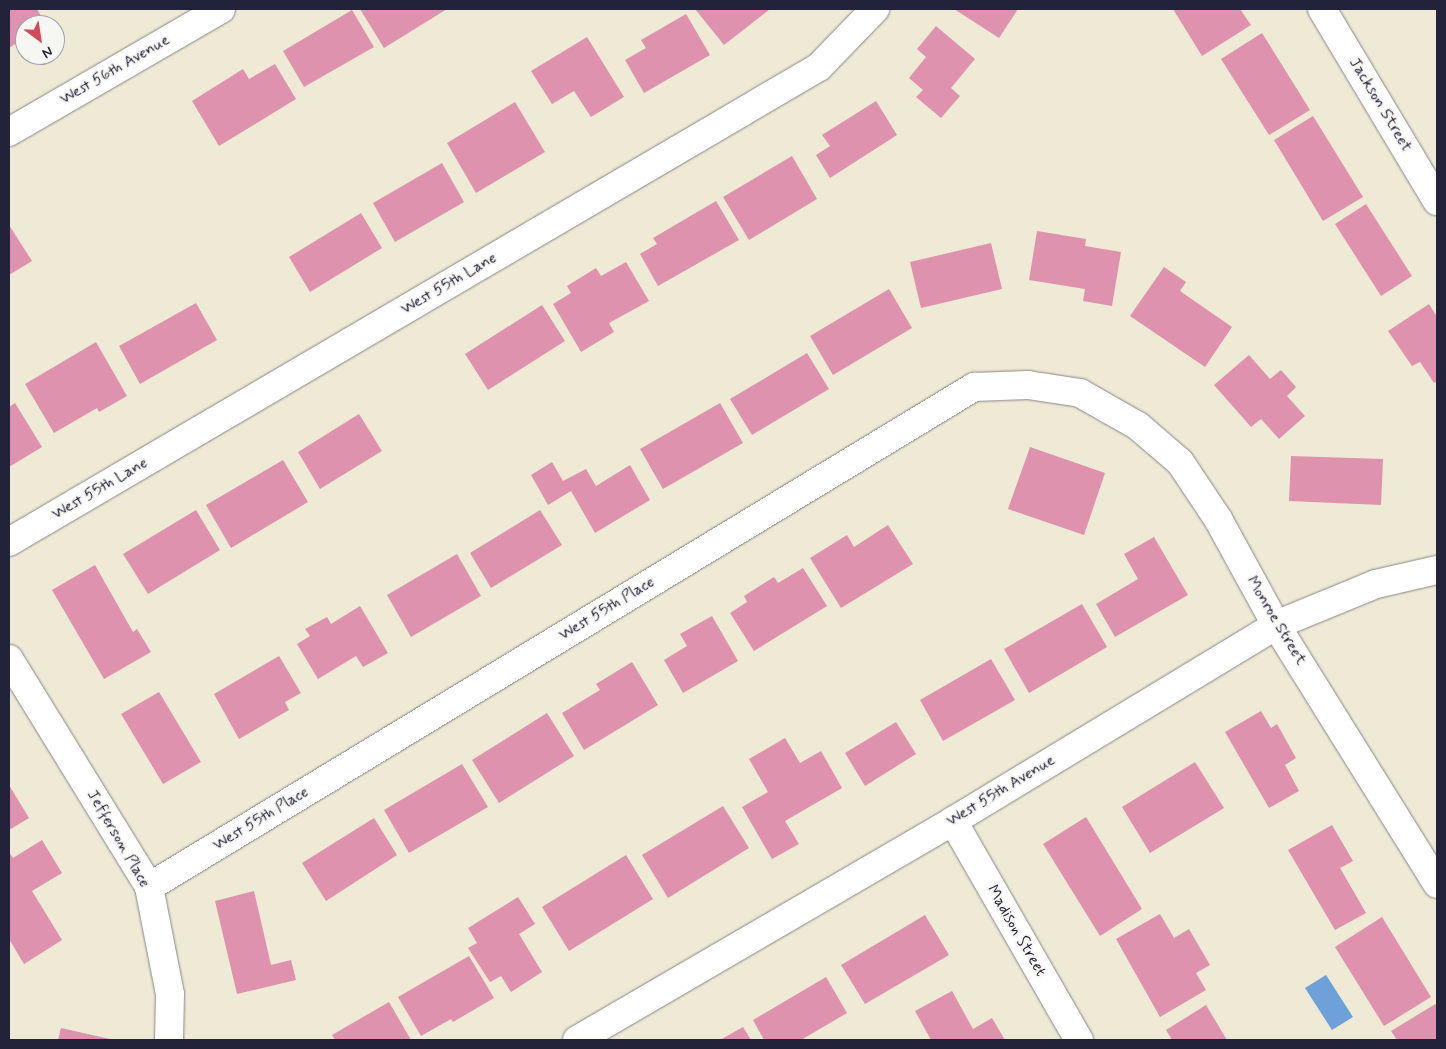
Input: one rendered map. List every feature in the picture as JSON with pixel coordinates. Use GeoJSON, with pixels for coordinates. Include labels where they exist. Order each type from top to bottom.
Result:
{"type":"FeatureCollection","features":[{"type":"Feature","properties":{"kind":"street","name":"West 55th Lane"},"geometry":{"type":"LineString","coordinates":[[9,542],[819,67],[875,9]]}},
{"type":"Feature","properties":{"kind":"street","name":"Jackson Street"},"geometry":{"type":"LineString","coordinates":[[1322,9],[1437,201]]}},
{"type":"Feature","properties":{"kind":"street","name":"West 56th Avenue"},"geometry":{"type":"LineString","coordinates":[[9,132],[216,10]]}},
{"type":"Feature","properties":{"kind":"street","name":"West 55th Place"},"geometry":{"type":"LineString","coordinates":[[149,887],[974,387],[1028,385],[1080,393]]}},
{"type":"Feature","properties":{"kind":"street","name":"Monroe Street"},"geometry":{"type":"LineString","coordinates":[[1080,393],[1138,426],[1180,462],[1218,519],[1276,625],[1342,728],[1437,884]]}},
{"type":"Feature","properties":{"kind":"street","name":"West 55th Avenue"},"geometry":{"type":"LineString","coordinates":[[577,1040],[953,821],[1276,625],[1376,584],[1437,570]]}},
{"type":"Feature","properties":{"kind":"street","name":"Jefferson Place"},"geometry":{"type":"LineString","coordinates":[[9,659],[149,887],[170,994],[169,1040]]}},
{"type":"Feature","properties":{"kind":"street","name":"Madison Street"},"geometry":{"type":"LineString","coordinates":[[953,821],[1079,1040]]}},
{"type":"Feature","properties":{"kind":"water"},"geometry":{"type":"Polygon","coordinates":[[[1326,975],[1353,1017],[1332,1030],[1305,988],[1326,975]]]}},
{"type":"Feature","properties":{"kind":"building"},"geometry":{"type":"Polygon","coordinates":[[[9,9],[37,9],[40,15],[15,15],[15,44],[9,48],[9,9]]]}},
{"type":"Feature","properties":{"kind":"building"},"geometry":{"type":"Polygon","coordinates":[[[360,9],[447,9],[384,48],[360,9]]]}},
{"type":"Feature","properties":{"kind":"building"},"geometry":{"type":"Polygon","coordinates":[[[695,9],[770,9],[724,45],[695,9]]]}},
{"type":"Feature","properties":{"kind":"building"},"geometry":{"type":"Polygon","coordinates":[[[954,9],[1018,9],[999,38],[954,9]]]}},
{"type":"Feature","properties":{"kind":"building"},"geometry":{"type":"Polygon","coordinates":[[[1173,9],[1240,9],[1251,25],[1202,56],[1173,9]]]}},
{"type":"Feature","properties":{"kind":"building"},"geometry":{"type":"Polygon","coordinates":[[[352,10],[374,47],[304,87],[283,51],[352,10]]]}},
{"type":"Feature","properties":{"kind":"building"},"geometry":{"type":"Polygon","coordinates":[[[686,14],[710,55],[644,93],[625,60],[646,48],[641,40],[686,14]]]}},
{"type":"Feature","properties":{"kind":"building"},"geometry":{"type":"Polygon","coordinates":[[[936,26],[975,59],[951,88],[960,96],[941,118],[916,97],[923,90],[909,78],[926,57],[917,49],[936,26]]]}},
{"type":"Feature","properties":{"kind":"building"},"geometry":{"type":"Polygon","coordinates":[[[1262,33],[1310,110],[1269,135],[1221,59],[1262,33]]]}},
{"type":"Feature","properties":{"kind":"building"},"geometry":{"type":"Polygon","coordinates":[[[587,37],[624,97],[591,117],[574,91],[552,104],[531,71],[587,37]]]}},
{"type":"Feature","properties":{"kind":"building"},"geometry":{"type":"Polygon","coordinates":[[[275,64],[296,99],[219,146],[192,101],[243,69],[249,79],[275,64]]]}},
{"type":"Feature","properties":{"kind":"building"},"geometry":{"type":"Polygon","coordinates":[[[876,101],[897,135],[830,178],[816,155],[830,146],[822,135],[876,101]]]}},
{"type":"Feature","properties":{"kind":"building"},"geometry":{"type":"Polygon","coordinates":[[[515,102],[545,152],[476,193],[447,143],[515,102]]]}},
{"type":"Feature","properties":{"kind":"building"},"geometry":{"type":"Polygon","coordinates":[[[1313,116],[1363,197],[1323,221],[1274,140],[1313,116]]]}},
{"type":"Feature","properties":{"kind":"building"},"geometry":{"type":"Polygon","coordinates":[[[792,156],[817,199],[749,240],[723,197],[792,156]]]}},
{"type":"Feature","properties":{"kind":"building"},"geometry":{"type":"Polygon","coordinates":[[[442,163],[464,202],[395,242],[373,203],[442,163]]]}},
{"type":"Feature","properties":{"kind":"building"},"geometry":{"type":"Polygon","coordinates":[[[716,201],[739,240],[658,286],[640,254],[657,244],[653,238],[716,201]]]}},
{"type":"Feature","properties":{"kind":"building"},"geometry":{"type":"Polygon","coordinates":[[[1366,204],[1412,276],[1381,296],[1335,224],[1366,204]]]}},
{"type":"Feature","properties":{"kind":"building"},"geometry":{"type":"Polygon","coordinates":[[[361,213],[382,248],[310,292],[289,257],[361,213]]]}},
{"type":"Feature","properties":{"kind":"building"},"geometry":{"type":"Polygon","coordinates":[[[9,225],[32,261],[9,275],[9,225]]]}},
{"type":"Feature","properties":{"kind":"building"},"geometry":{"type":"Polygon","coordinates":[[[1037,231],[1086,239],[1085,246],[1121,252],[1112,306],[1083,301],[1085,289],[1029,280],[1037,231]]]}},
{"type":"Feature","properties":{"kind":"building"},"geometry":{"type":"Polygon","coordinates":[[[991,243],[1002,289],[921,308],[910,262],[991,243]]]}},
{"type":"Feature","properties":{"kind":"building"},"geometry":{"type":"Polygon","coordinates":[[[626,262],[649,301],[609,323],[614,332],[581,352],[553,304],[571,293],[567,286],[596,268],[601,276],[626,262]]]}},
{"type":"Feature","properties":{"kind":"building"},"geometry":{"type":"Polygon","coordinates":[[[1164,267],[1186,282],[1180,291],[1232,327],[1205,367],[1130,316],[1164,267]]]}},
{"type":"Feature","properties":{"kind":"building"},"geometry":{"type":"Polygon","coordinates":[[[889,289],[912,328],[833,375],[810,336],[889,289]]]}},
{"type":"Feature","properties":{"kind":"building"},"geometry":{"type":"Polygon","coordinates":[[[196,303],[217,340],[140,384],[119,346],[196,303]]]}},
{"type":"Feature","properties":{"kind":"building"},"geometry":{"type":"Polygon","coordinates":[[[1429,304],[1437,317],[1437,381],[1434,383],[1420,362],[1412,366],[1388,331],[1429,304]]]}},
{"type":"Feature","properties":{"kind":"building"},"geometry":{"type":"Polygon","coordinates":[[[542,305],[565,341],[488,390],[465,354],[542,305]]]}},
{"type":"Feature","properties":{"kind":"building"},"geometry":{"type":"Polygon","coordinates":[[[96,342],[127,396],[99,412],[97,408],[54,433],[25,384],[96,342]]]}},
{"type":"Feature","properties":{"kind":"building"},"geometry":{"type":"Polygon","coordinates":[[[807,353],[829,389],[752,435],[730,399],[807,353]]]}},
{"type":"Feature","properties":{"kind":"building"},"geometry":{"type":"Polygon","coordinates":[[[1249,355],[1270,379],[1281,370],[1296,387],[1287,396],[1305,416],[1279,439],[1261,419],[1251,427],[1214,385],[1249,355]]]}},
{"type":"Feature","properties":{"kind":"building"},"geometry":{"type":"Polygon","coordinates":[[[15,403],[42,447],[9,467],[9,407],[15,403]]]}},
{"type":"Feature","properties":{"kind":"building"},"geometry":{"type":"Polygon","coordinates":[[[720,403],[743,443],[663,489],[640,449],[720,403]]]}},
{"type":"Feature","properties":{"kind":"building"},"geometry":{"type":"Polygon","coordinates":[[[359,414],[382,451],[320,489],[298,452],[359,414]]]}},
{"type":"Feature","properties":{"kind":"building"},"geometry":{"type":"Polygon","coordinates":[[[1030,447],[1105,473],[1084,535],[1008,509],[1030,447]]]}},
{"type":"Feature","properties":{"kind":"building"},"geometry":{"type":"Polygon","coordinates":[[[1291,456],[1383,459],[1381,505],[1289,501],[1291,456]]]}},
{"type":"Feature","properties":{"kind":"building"},"geometry":{"type":"Polygon","coordinates":[[[283,460],[308,502],[231,548],[206,505],[283,460]]]}},
{"type":"Feature","properties":{"kind":"building"},"geometry":{"type":"Polygon","coordinates":[[[552,462],[563,481],[586,469],[596,486],[630,465],[650,500],[595,533],[571,491],[548,505],[531,475],[552,462]]]}},
{"type":"Feature","properties":{"kind":"building"},"geometry":{"type":"Polygon","coordinates":[[[196,510],[220,550],[148,594],[123,554],[196,510]]]}},
{"type":"Feature","properties":{"kind":"building"},"geometry":{"type":"Polygon","coordinates":[[[540,510],[562,545],[491,588],[470,553],[540,510]]]}},
{"type":"Feature","properties":{"kind":"building"},"geometry":{"type":"Polygon","coordinates":[[[888,525],[913,564],[841,608],[810,558],[847,535],[854,547],[888,525]]]}},
{"type":"Feature","properties":{"kind":"building"},"geometry":{"type":"Polygon","coordinates":[[[1154,537],[1188,595],[1115,637],[1096,604],[1138,579],[1124,554],[1154,537]]]}},
{"type":"Feature","properties":{"kind":"building"},"geometry":{"type":"Polygon","coordinates":[[[457,554],[481,596],[411,637],[387,595],[457,554]]]}},
{"type":"Feature","properties":{"kind":"building"},"geometry":{"type":"Polygon","coordinates":[[[95,565],[133,632],[137,629],[151,652],[104,679],[52,590],[95,565]]]}},
{"type":"Feature","properties":{"kind":"building"},"geometry":{"type":"Polygon","coordinates":[[[803,568],[827,606],[754,651],[730,613],[747,602],[744,596],[774,577],[778,583],[803,568]]]}},
{"type":"Feature","properties":{"kind":"building"},"geometry":{"type":"Polygon","coordinates":[[[1082,604],[1107,647],[1029,693],[1004,649],[1082,604]]]}},
{"type":"Feature","properties":{"kind":"building"},"geometry":{"type":"Polygon","coordinates":[[[360,606],[388,653],[363,667],[356,656],[318,679],[297,644],[310,636],[305,629],[327,617],[331,624],[360,606]]]}},
{"type":"Feature","properties":{"kind":"building"},"geometry":{"type":"Polygon","coordinates":[[[712,616],[738,661],[683,693],[664,660],[687,646],[680,634],[712,616]]]}},
{"type":"Feature","properties":{"kind":"building"},"geometry":{"type":"Polygon","coordinates":[[[279,656],[301,693],[285,702],[289,710],[239,739],[214,694],[279,656]]]}},
{"type":"Feature","properties":{"kind":"building"},"geometry":{"type":"Polygon","coordinates":[[[991,659],[1015,700],[943,741],[920,700],[991,659]]]}},
{"type":"Feature","properties":{"kind":"building"},"geometry":{"type":"Polygon","coordinates":[[[632,662],[658,705],[584,750],[562,713],[600,690],[596,684],[632,662]]]}},
{"type":"Feature","properties":{"kind":"building"},"geometry":{"type":"Polygon","coordinates":[[[159,692],[201,762],[163,784],[121,714],[159,692]]]}},
{"type":"Feature","properties":{"kind":"building"},"geometry":{"type":"Polygon","coordinates":[[[1261,711],[1271,728],[1277,724],[1296,758],[1285,765],[1299,791],[1269,808],[1225,732],[1261,711]]]}},
{"type":"Feature","properties":{"kind":"building"},"geometry":{"type":"Polygon","coordinates":[[[547,713],[574,756],[499,803],[472,760],[547,713]]]}},
{"type":"Feature","properties":{"kind":"building"},"geometry":{"type":"Polygon","coordinates":[[[896,722],[916,754],[865,786],[845,753],[896,722]]]}},
{"type":"Feature","properties":{"kind":"building"},"geometry":{"type":"Polygon","coordinates":[[[785,738],[800,763],[821,751],[842,788],[785,821],[799,844],[772,859],[742,807],[768,792],[749,759],[785,738]]]}},
{"type":"Feature","properties":{"kind":"building"},"geometry":{"type":"Polygon","coordinates":[[[1195,762],[1224,808],[1150,853],[1122,807],[1195,762]]]}},
{"type":"Feature","properties":{"kind":"building"},"geometry":{"type":"Polygon","coordinates":[[[462,764],[488,807],[409,853],[384,810],[462,764]]]}},
{"type":"Feature","properties":{"kind":"building"},"geometry":{"type":"Polygon","coordinates":[[[9,785],[29,818],[9,830],[9,785]]]}},
{"type":"Feature","properties":{"kind":"building"},"geometry":{"type":"Polygon","coordinates":[[[723,806],[749,848],[668,898],[642,855],[723,806]]]}},
{"type":"Feature","properties":{"kind":"building"},"geometry":{"type":"Polygon","coordinates":[[[1086,817],[1142,909],[1100,936],[1043,844],[1086,817]]]}},
{"type":"Feature","properties":{"kind":"building"},"geometry":{"type":"Polygon","coordinates":[[[374,818],[397,855],[326,901],[302,863],[374,818]]]}},
{"type":"Feature","properties":{"kind":"building"},"geometry":{"type":"Polygon","coordinates":[[[1332,825],[1353,861],[1340,868],[1366,913],[1335,930],[1288,850],[1332,825]]]}},
{"type":"Feature","properties":{"kind":"building"},"geometry":{"type":"Polygon","coordinates":[[[42,840],[62,873],[32,891],[62,940],[24,964],[9,939],[9,852],[13,858],[42,840]]]}},
{"type":"Feature","properties":{"kind":"building"},"geometry":{"type":"Polygon","coordinates":[[[626,855],[653,899],[569,951],[542,907],[626,855]]]}},
{"type":"Feature","properties":{"kind":"building"},"geometry":{"type":"Polygon","coordinates":[[[254,891],[271,965],[291,960],[296,980],[237,994],[215,901],[254,891]]]}},
{"type":"Feature","properties":{"kind":"building"},"geometry":{"type":"Polygon","coordinates":[[[518,897],[535,924],[519,934],[542,972],[511,992],[501,976],[490,982],[468,948],[477,943],[468,928],[518,897]]]}},
{"type":"Feature","properties":{"kind":"building"},"geometry":{"type":"Polygon","coordinates":[[[1160,914],[1174,938],[1189,929],[1210,965],[1196,973],[1206,990],[1160,1017],[1116,939],[1160,914]]]}},
{"type":"Feature","properties":{"kind":"building"},"geometry":{"type":"Polygon","coordinates":[[[925,915],[949,955],[865,1004],[841,965],[925,915]]]}},
{"type":"Feature","properties":{"kind":"building"},"geometry":{"type":"Polygon","coordinates":[[[1382,917],[1431,997],[1384,1026],[1335,947],[1382,917]]]}},
{"type":"Feature","properties":{"kind":"building"},"geometry":{"type":"Polygon","coordinates":[[[469,956],[494,998],[453,1022],[451,1019],[421,1036],[398,997],[469,956]]]}},
{"type":"Feature","properties":{"kind":"building"},"geometry":{"type":"Polygon","coordinates":[[[826,977],[847,1013],[801,1040],[764,1040],[753,1020],[826,977]]]}},
{"type":"Feature","properties":{"kind":"building"},"geometry":{"type":"Polygon","coordinates":[[[952,991],[973,1029],[992,1018],[1005,1040],[931,1040],[915,1011],[952,991]]]}},
{"type":"Feature","properties":{"kind":"building"},"geometry":{"type":"Polygon","coordinates":[[[389,1002],[411,1040],[335,1040],[332,1035],[389,1002]]]}},
{"type":"Feature","properties":{"kind":"building"},"geometry":{"type":"Polygon","coordinates":[[[1437,1003],[1437,1040],[1397,1040],[1391,1031],[1437,1003]]]}},
{"type":"Feature","properties":{"kind":"building"},"geometry":{"type":"Polygon","coordinates":[[[1206,1005],[1227,1040],[1172,1040],[1166,1030],[1206,1005]]]}},
{"type":"Feature","properties":{"kind":"building"},"geometry":{"type":"Polygon","coordinates":[[[743,1027],[751,1040],[720,1040],[743,1027]]]}},
{"type":"Feature","properties":{"kind":"building"},"geometry":{"type":"Polygon","coordinates":[[[61,1028],[110,1039],[110,1040],[58,1040],[61,1028]]]}}]}
